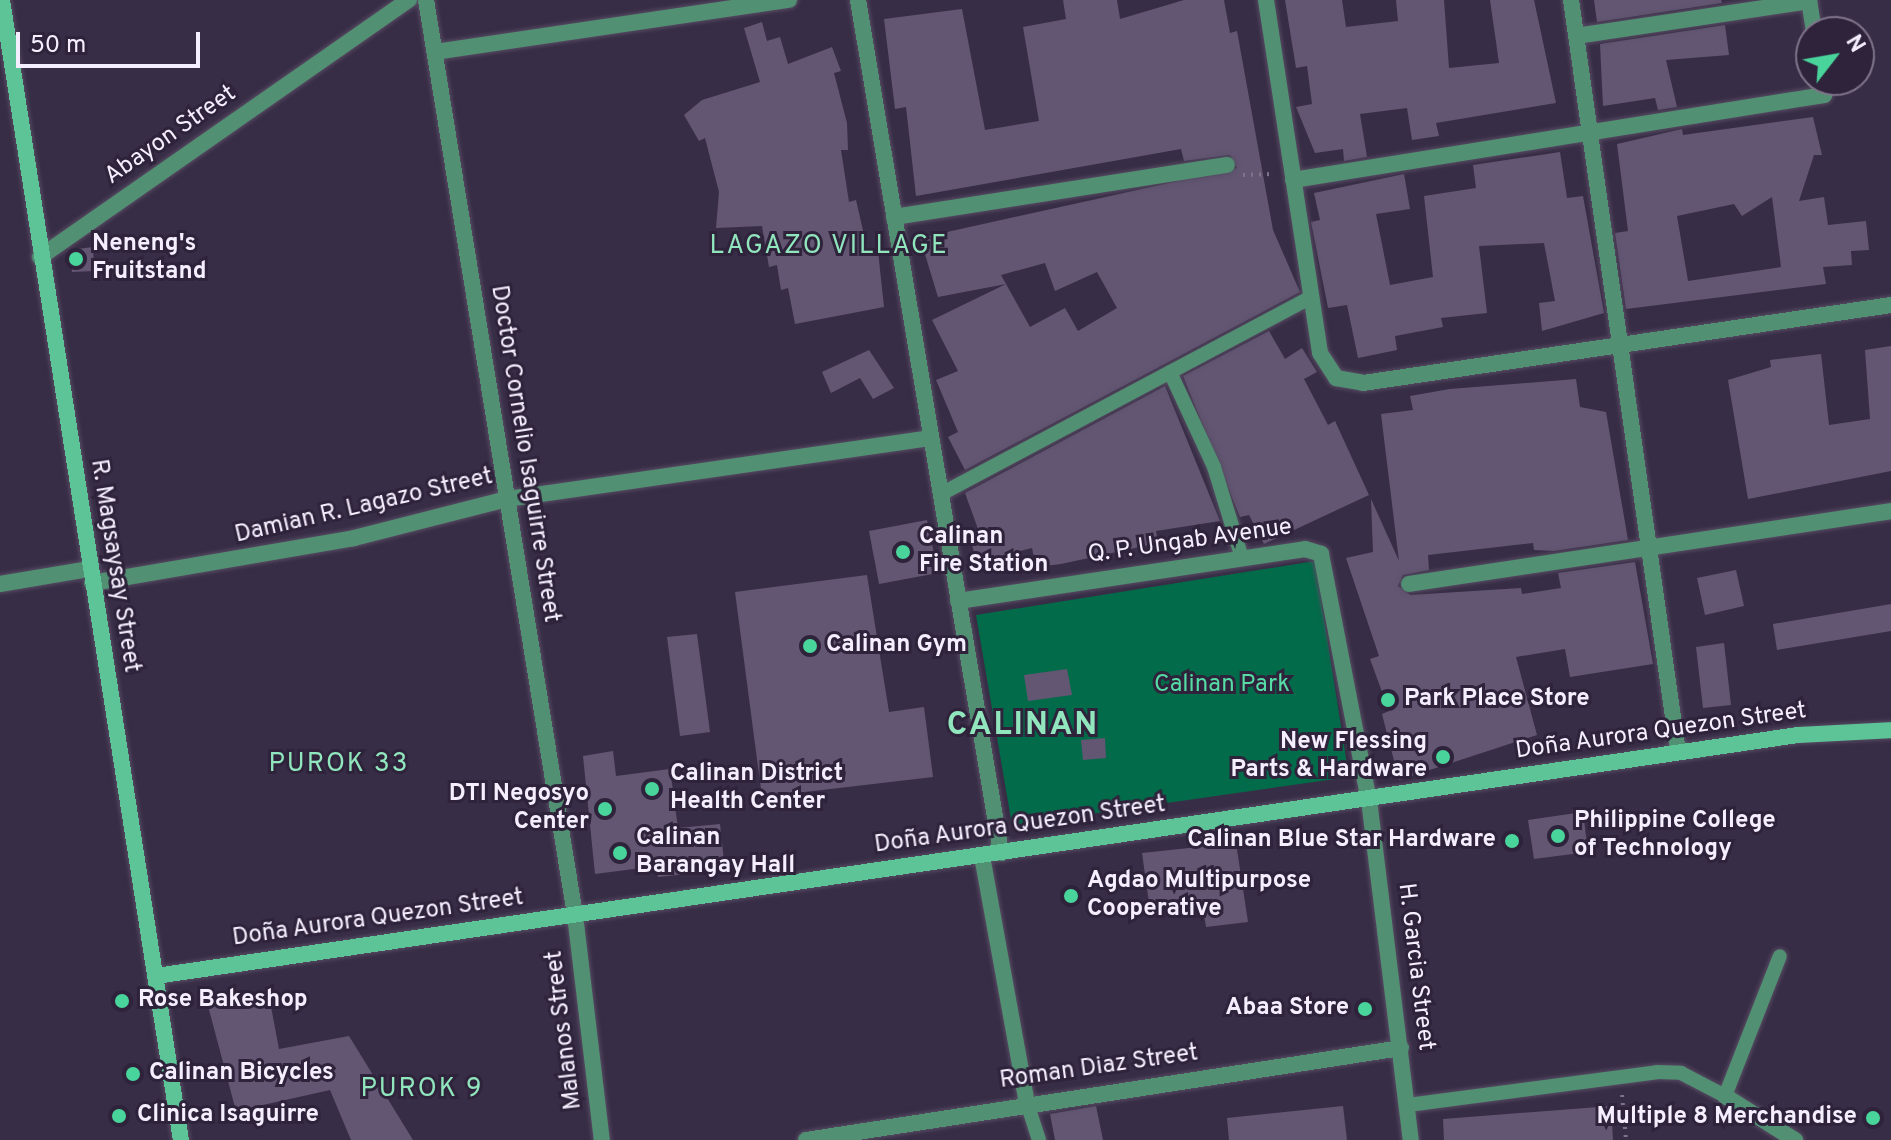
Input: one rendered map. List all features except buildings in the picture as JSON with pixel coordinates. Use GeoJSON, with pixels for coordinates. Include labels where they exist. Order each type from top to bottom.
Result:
{"type":"FeatureCollection","features":[{"type":"Feature","properties":{"kind":"street","name":"R. Magsaysay Street"},"geometry":{"type":"LineString","coordinates":[[2,0],[181,1140]]}},
{"type":"Feature","properties":{"kind":"street","name":"Abayon Street"},"geometry":{"type":"LineString","coordinates":[[40,257],[409,0]]}},
{"type":"Feature","properties":{"kind":"street","name":"Doctor Cornelio Isaguirre Street"},"geometry":{"type":"LineString","coordinates":[[426,0],[575,915]]}},
{"type":"Feature","properties":{"kind":"street"},"geometry":{"type":"LineString","coordinates":[[435,52],[789,0]]}},
{"type":"Feature","properties":{"kind":"street"},"geometry":{"type":"LineString","coordinates":[[858,0],[1001,853]]}},
{"type":"Feature","properties":{"kind":"street"},"geometry":{"type":"LineString","coordinates":[[1266,0],[1320,353],[1347,382],[1891,305]]}},
{"type":"Feature","properties":{"kind":"street"},"geometry":{"type":"LineString","coordinates":[[1571,0],[1678,752]]}},
{"type":"Feature","properties":{"kind":"street"},"geometry":{"type":"LineString","coordinates":[[1576,36],[1809,0]]}},
{"type":"Feature","properties":{"kind":"street"},"geometry":{"type":"LineString","coordinates":[[1293,180],[1590,129],[1817,96]]}},
{"type":"Feature","properties":{"kind":"street"},"geometry":{"type":"LineString","coordinates":[[894,217],[1227,165]]}},
{"type":"Feature","properties":{"kind":"street","name":"Damian R. Lagazo Street"},"geometry":{"type":"LineString","coordinates":[[0,584],[91,576],[339,541],[507,499],[931,438]]}},
{"type":"Feature","properties":{"kind":"street"},"geometry":{"type":"LineString","coordinates":[[1409,584],[1891,511]]}},
{"type":"Feature","properties":{"kind":"street","name":"Q. P. Ungab Avenue"},"geometry":{"type":"LineString","coordinates":[[958,601],[1305,549],[1327,561],[1369,800]]}},
{"type":"Feature","properties":{"kind":"street","name":"Doña Aurora Quezon Street"},"geometry":{"type":"LineString","coordinates":[[156,976],[1369,800],[1678,752],[1891,730]]}},
{"type":"Feature","properties":{"kind":"street","name":"H. Garcia Street"},"geometry":{"type":"LineString","coordinates":[[1369,800],[1411,1140]]}},
{"type":"Feature","properties":{"kind":"street"},"geometry":{"type":"LineString","coordinates":[[982,856],[1027,1103]]}},
{"type":"Feature","properties":{"kind":"street","name":"Malanos Street"},"geometry":{"type":"LineString","coordinates":[[575,915],[602,1140]]}},
{"type":"Feature","properties":{"kind":"street","name":"Roman Diaz Street"},"geometry":{"type":"LineString","coordinates":[[806,1140],[1027,1103],[1401,1048]]}},
{"type":"Feature","properties":{"kind":"street"},"geometry":{"type":"LineString","coordinates":[[1725,1096],[1795,1140]]}},
{"type":"Feature","properties":{"kind":"lane"},"geometry":{"type":"LineString","coordinates":[[941,494],[1311,297]]}},
{"type":"Feature","properties":{"kind":"lane"},"geometry":{"type":"LineString","coordinates":[[1170,372],[1214,467],[1242,558]]}},
{"type":"Feature","properties":{"kind":"lane"},"geometry":{"type":"LineString","coordinates":[[1408,1105],[1620,1075],[1681,1073],[1725,1096],[1780,956]]}},
{"type":"Feature","properties":{"kind":"lane"},"geometry":{"type":"LineString","coordinates":[[1027,1103],[1039,1140]]}},
{"type":"Feature","properties":{"kind":"path"},"geometry":{"type":"LineString","coordinates":[[1227,165],[1244,175],[1293,180]]}},
{"type":"Feature","properties":{"kind":"path"},"geometry":{"type":"LineString","coordinates":[[1620,1075],[1626,1140]]}},
{"type":"Feature","properties":{"kind":"green space","name":"Calinan Park"},"geometry":{"type":"Polygon","coordinates":[[[1315,561],[1349,777],[1012,825],[976,615],[1315,561]]]}},
{"type":"Feature","properties":{"kind":"place","name":"Neneng's Fruitstand"},"geometry":{"type":"Point","coordinates":[76,259]}},
{"type":"Feature","properties":{"kind":"place","name":"Calinan Fire Station"},"geometry":{"type":"Point","coordinates":[903,552]}},
{"type":"Feature","properties":{"kind":"place","name":"Calinan Gym"},"geometry":{"type":"Point","coordinates":[810,646]}},
{"type":"Feature","properties":{"kind":"place","name":"Park Place Store"},"geometry":{"type":"Point","coordinates":[1388,700]}},
{"type":"Feature","properties":{"kind":"place","name":"New Flessing Parts & Hardware"},"geometry":{"type":"Point","coordinates":[1443,757]}},
{"type":"Feature","properties":{"kind":"place","name":"Calinan District Health Center"},"geometry":{"type":"Point","coordinates":[652,789]}},
{"type":"Feature","properties":{"kind":"place","name":"DTI Negosyo Center"},"geometry":{"type":"Point","coordinates":[605,809]}},
{"type":"Feature","properties":{"kind":"place","name":"Philippine College of Technology"},"geometry":{"type":"Point","coordinates":[1558,836]}},
{"type":"Feature","properties":{"kind":"place","name":"Calinan Blue Star Hardware"},"geometry":{"type":"Point","coordinates":[1512,841]}},
{"type":"Feature","properties":{"kind":"place","name":"Calinan Barangay Hall"},"geometry":{"type":"Point","coordinates":[620,853]}},
{"type":"Feature","properties":{"kind":"place","name":"Agdao Multipurpose Cooperative"},"geometry":{"type":"Point","coordinates":[1071,896]}},
{"type":"Feature","properties":{"kind":"place","name":"Rose Bakeshop"},"geometry":{"type":"Point","coordinates":[122,1001]}},
{"type":"Feature","properties":{"kind":"place","name":"Abaa Store"},"geometry":{"type":"Point","coordinates":[1365,1009]}},
{"type":"Feature","properties":{"kind":"place","name":"Calinan Bicycles"},"geometry":{"type":"Point","coordinates":[133,1074]}},
{"type":"Feature","properties":{"kind":"place","name":"Clinica Isaguirre"},"geometry":{"type":"Point","coordinates":[119,1116]}},
{"type":"Feature","properties":{"kind":"place","name":"Multiple 8 Merchandise"},"geometry":{"type":"Point","coordinates":[1873,1118]}},
{"type":"Feature","properties":{"kind":"district","name":"LAGAZO VILLAGE"},"geometry":{"type":"Point","coordinates":[829,247]}},
{"type":"Feature","properties":{"kind":"district","name":"CALINAN"},"geometry":{"type":"Point","coordinates":[1023,726]}},
{"type":"Feature","properties":{"kind":"district","name":"PUROK 33"},"geometry":{"type":"Point","coordinates":[339,765]}},
{"type":"Feature","properties":{"kind":"district","name":"PUROK 9"},"geometry":{"type":"Point","coordinates":[422,1090]}}]}
